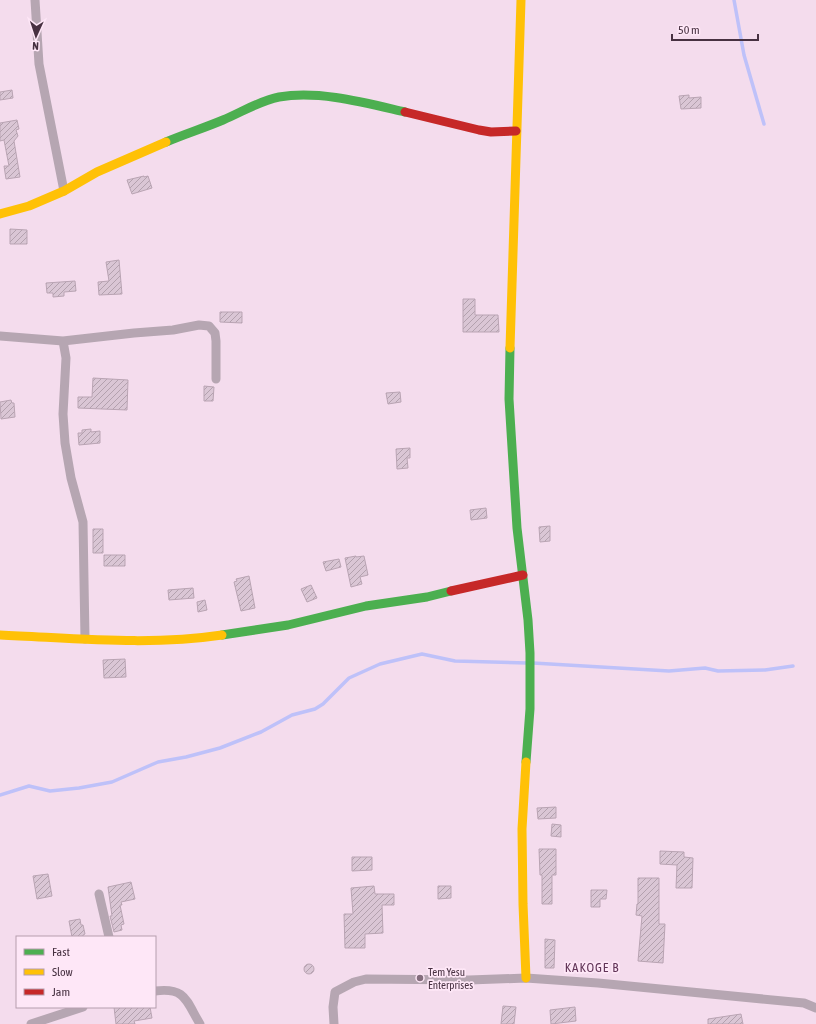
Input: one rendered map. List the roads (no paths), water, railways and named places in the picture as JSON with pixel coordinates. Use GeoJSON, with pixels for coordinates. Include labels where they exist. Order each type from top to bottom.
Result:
{"type":"FeatureCollection","features":[{"type":"Feature","properties":{"kind":"street"},"geometry":{"type":"LineString","coordinates":[[35,0],[40,71],[64,190]]}},
{"type":"Feature","properties":{"kind":"street"},"geometry":{"type":"LineString","coordinates":[[521,0],[516,131],[510,399],[517,528],[528,620],[531,670],[530,709],[522,829],[526,978]]}},
{"type":"Feature","properties":{"kind":"street"},"geometry":{"type":"LineString","coordinates":[[0,214],[29,206],[98,172],[191,132],[223,120],[263,101],[279,97],[300,95],[347,99],[479,130],[491,132],[516,131]]}},
{"type":"Feature","properties":{"kind":"street"},"geometry":{"type":"LineString","coordinates":[[0,336],[63,341],[173,330],[199,325],[209,326],[215,333],[216,378]]}},
{"type":"Feature","properties":{"kind":"street"},"geometry":{"type":"LineString","coordinates":[[63,341],[66,358],[63,414],[65,443],[71,478],[83,522],[85,639]]}},
{"type":"Feature","properties":{"kind":"street"},"geometry":{"type":"LineString","coordinates":[[0,635],[85,639],[159,640],[202,638],[288,625],[366,606],[427,597],[523,575]]}},
{"type":"Feature","properties":{"kind":"street"},"geometry":{"type":"LineString","coordinates":[[99,894],[109,936]]}},
{"type":"Feature","properties":{"kind":"street"},"geometry":{"type":"LineString","coordinates":[[334,1024],[333,1007],[335,992],[354,982],[366,979],[469,980],[526,978],[598,983],[804,1003],[816,1008]]}},
{"type":"Feature","properties":{"kind":"street"},"geometry":{"type":"LineString","coordinates":[[156,991],[176,991],[183,996],[200,1024]]}},
{"type":"Feature","properties":{"kind":"street"},"geometry":{"type":"LineString","coordinates":[[31,1024],[80,1008]]}},
{"type":"Feature","properties":{"kind":"waterway"},"geometry":{"type":"LineString","coordinates":[[734,0],[744,55],[764,124]]}},
{"type":"Feature","properties":{"kind":"waterway"},"geometry":{"type":"LineString","coordinates":[[0,795],[29,786],[50,791],[112,782],[158,762],[186,757],[220,748],[261,732],[292,715],[315,709],[323,704],[349,678],[380,664],[422,654],[455,661],[527,663]]}},
{"type":"Feature","properties":{"kind":"waterway"},"geometry":{"type":"LineString","coordinates":[[533,663],[669,671],[705,668],[718,671],[765,670],[793,666]]}},
{"type":"Feature","properties":{"kind":"place","name":"Tem Yesu Enterprises"},"geometry":{"type":"Point","coordinates":[420,978]}},
{"type":"Feature","properties":{"kind":"district","name":"KAKOGE B"},"geometry":{"type":"Point","coordinates":[592,967]}}]}
